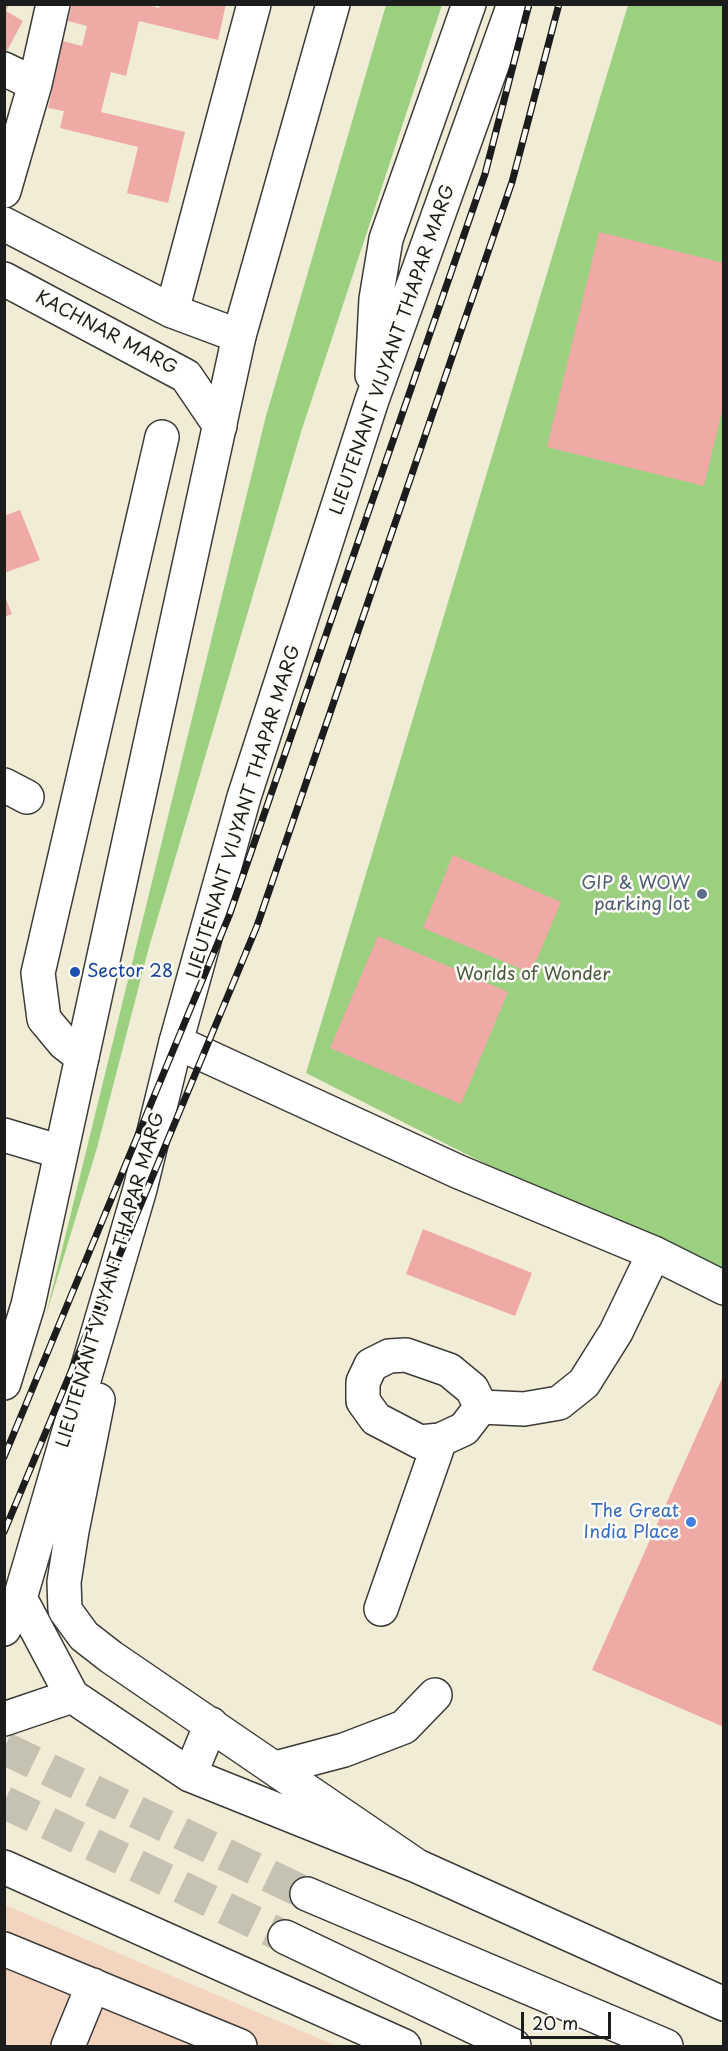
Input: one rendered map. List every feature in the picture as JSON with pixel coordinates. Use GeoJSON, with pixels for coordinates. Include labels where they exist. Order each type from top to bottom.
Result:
{"type":"FeatureCollection","features":[{"type":"Feature","properties":{"kind":"main road"},"geometry":{"type":"LineString","coordinates":[[4,191],[35,84],[53,4]]}},
{"type":"Feature","properties":{"kind":"main road"},"geometry":{"type":"LineString","coordinates":[[172,311],[254,4]]}},
{"type":"Feature","properties":{"kind":"main road"},"geometry":{"type":"LineString","coordinates":[[4,1383],[28,1305],[239,336],[333,4]]}},
{"type":"Feature","properties":{"kind":"main road"},"geometry":{"type":"LineString","coordinates":[[322,46],[350,12],[353,4]]}},
{"type":"Feature","properties":{"kind":"main road"},"geometry":{"type":"LineString","coordinates":[[372,400],[372,351],[376,298],[386,239],[469,4]]}},
{"type":"Feature","properties":{"kind":"main road","name":"LIEUTENANT VIJYANT THAPAR MARG"},"geometry":{"type":"LineString","coordinates":[[4,1629],[20,1598],[140,1189],[176,1042],[244,797],[372,400],[514,4]]}},
{"type":"Feature","properties":{"kind":"main road"},"geometry":{"type":"LineString","coordinates":[[4,69],[35,84]]}},
{"type":"Feature","properties":{"kind":"main road"},"geometry":{"type":"LineString","coordinates":[[4,224],[172,311],[239,336]]}},
{"type":"Feature","properties":{"kind":"main road","name":"KACHNAR MARG"},"geometry":{"type":"LineString","coordinates":[[4,279],[186,376],[220,426]]}},
{"type":"Feature","properties":{"kind":"main road"},"geometry":{"type":"LineString","coordinates":[[82,1057],[64,1043],[44,1019],[38,973],[162,437]]}},
{"type":"Feature","properties":{"kind":"main road"},"geometry":{"type":"LineString","coordinates":[[176,1042],[459,1172],[654,1253],[723,1288]]}},
{"type":"Feature","properties":{"kind":"main road"},"geometry":{"type":"LineString","coordinates":[[4,1135],[62,1152]]}},
{"type":"Feature","properties":{"kind":"main road"},"geometry":{"type":"LineString","coordinates":[[140,1189],[72,1531],[64,1582],[65,1610],[84,1636],[417,1866]]}},
{"type":"Feature","properties":{"kind":"main road"},"geometry":{"type":"LineString","coordinates":[[481,1407],[524,1409],[558,1403],[584,1383],[616,1332],[654,1253]]}},
{"type":"Feature","properties":{"kind":"main road"},"geometry":{"type":"LineString","coordinates":[[406,1354],[449,1370],[472,1389],[481,1407],[464,1429],[440,1440],[420,1442],[376,1419],[363,1401],[363,1382],[371,1365],[389,1356],[406,1354]]}},
{"type":"Feature","properties":{"kind":"main road"},"geometry":{"type":"LineString","coordinates":[[381,1609],[440,1440]]}},
{"type":"Feature","properties":{"kind":"main road"},"geometry":{"type":"LineString","coordinates":[[20,1598],[72,1696],[190,1775],[417,1866],[723,2004]]}},
{"type":"Feature","properties":{"kind":"main road"},"geometry":{"type":"LineString","coordinates":[[276,1768],[344,1750],[404,1727],[435,1695]]}},
{"type":"Feature","properties":{"kind":"main road"},"geometry":{"type":"LineString","coordinates":[[4,1719],[72,1696]]}},
{"type":"Feature","properties":{"kind":"main road"},"geometry":{"type":"LineString","coordinates":[[190,1775],[211,1724]]}},
{"type":"Feature","properties":{"kind":"main road"},"geometry":{"type":"LineString","coordinates":[[4,1867],[404,2046]]}},
{"type":"Feature","properties":{"kind":"main road"},"geometry":{"type":"LineString","coordinates":[[307,1894],[666,2046]]}},
{"type":"Feature","properties":{"kind":"main road"},"geometry":{"type":"LineString","coordinates":[[285,1937],[514,2046]]}},
{"type":"Feature","properties":{"kind":"main road"},"geometry":{"type":"LineString","coordinates":[[4,1949],[240,2046]]}},
{"type":"Feature","properties":{"kind":"main road"},"geometry":{"type":"LineString","coordinates":[[68,2046],[93,1985]]}},
{"type":"Feature","properties":{"kind":"shaded area"},"geometry":{"type":"Polygon","coordinates":[[[5,1905],[337,2046],[5,2046],[5,1905]]]}},
{"type":"Feature","properties":{"kind":"green space"},"geometry":{"type":"Polygon","coordinates":[[[386,5],[442,5],[301,432],[149,947],[97,1148],[46,1315],[266,416],[386,5]]]}},
{"type":"Feature","properties":{"kind":"green space","name":"Worlds of Wonder"},"geometry":{"type":"Polygon","coordinates":[[[628,5],[723,5],[723,1284],[306,1073],[628,5]]]}},
{"type":"Feature","properties":{"kind":"building"},"geometry":{"type":"Polygon","coordinates":[[[4,4],[9,5],[6,11],[23,21],[4,56],[4,4]]]}},
{"type":"Feature","properties":{"kind":"building"},"geometry":{"type":"Polygon","coordinates":[[[72,4],[144,4],[159,8],[160,4],[226,4],[218,40],[139,21],[126,76],[111,72],[101,112],[185,132],[168,203],[127,193],[138,147],[60,128],[64,111],[48,108],[63,41],[82,46],[87,26],[68,21],[72,4]]]}},
{"type":"Feature","properties":{"kind":"building"},"geometry":{"type":"Polygon","coordinates":[[[599,232],[724,263],[724,403],[704,486],[547,447],[599,232]]]}},
{"type":"Feature","properties":{"kind":"building"},"geometry":{"type":"Polygon","coordinates":[[[20,510],[40,560],[4,573],[4,516],[20,510]]]}},
{"type":"Feature","properties":{"kind":"building"},"geometry":{"type":"Polygon","coordinates":[[[4,594],[12,614],[4,617],[4,594]]]}},
{"type":"Feature","properties":{"kind":"building"},"geometry":{"type":"Polygon","coordinates":[[[453,855],[561,902],[531,973],[423,928],[453,855]]]}},
{"type":"Feature","properties":{"kind":"building"},"geometry":{"type":"Polygon","coordinates":[[[378,936],[508,992],[461,1104],[330,1048],[378,936]]]}},
{"type":"Feature","properties":{"kind":"building"},"geometry":{"type":"Polygon","coordinates":[[[423,1229],[532,1273],[515,1316],[406,1274],[423,1229]]]}},
{"type":"Feature","properties":{"kind":"building","name":"The Great India Place"},"geometry":{"type":"Polygon","coordinates":[[[724,1374],[724,1727],[592,1670],[724,1374]]]}},
{"type":"Feature","properties":{"kind":"tunnel"},"geometry":{"type":"LineString","coordinates":[[4,1748],[307,1894]]}},
{"type":"Feature","properties":{"kind":"tunnel"},"geometry":{"type":"LineString","coordinates":[[4,1802],[285,1937]]}},
{"type":"Feature","properties":{"kind":"railway"},"geometry":{"type":"LineString","coordinates":[[4,1457],[229,916],[485,174],[529,4]]}},
{"type":"Feature","properties":{"kind":"railway"},"geometry":{"type":"LineString","coordinates":[[4,1532],[257,926],[512,182],[559,4]]}},
{"type":"Feature","properties":{"kind":"place","name":"GIP & WOW parking lot"},"geometry":{"type":"Point","coordinates":[702,894]}},
{"type":"Feature","properties":{"kind":"place","name":"Sector 28"},"geometry":{"type":"Point","coordinates":[75,972]}},
{"type":"Feature","properties":{"kind":"place","name":"The Great India Place"},"geometry":{"type":"Point","coordinates":[691,1522]}}]}
